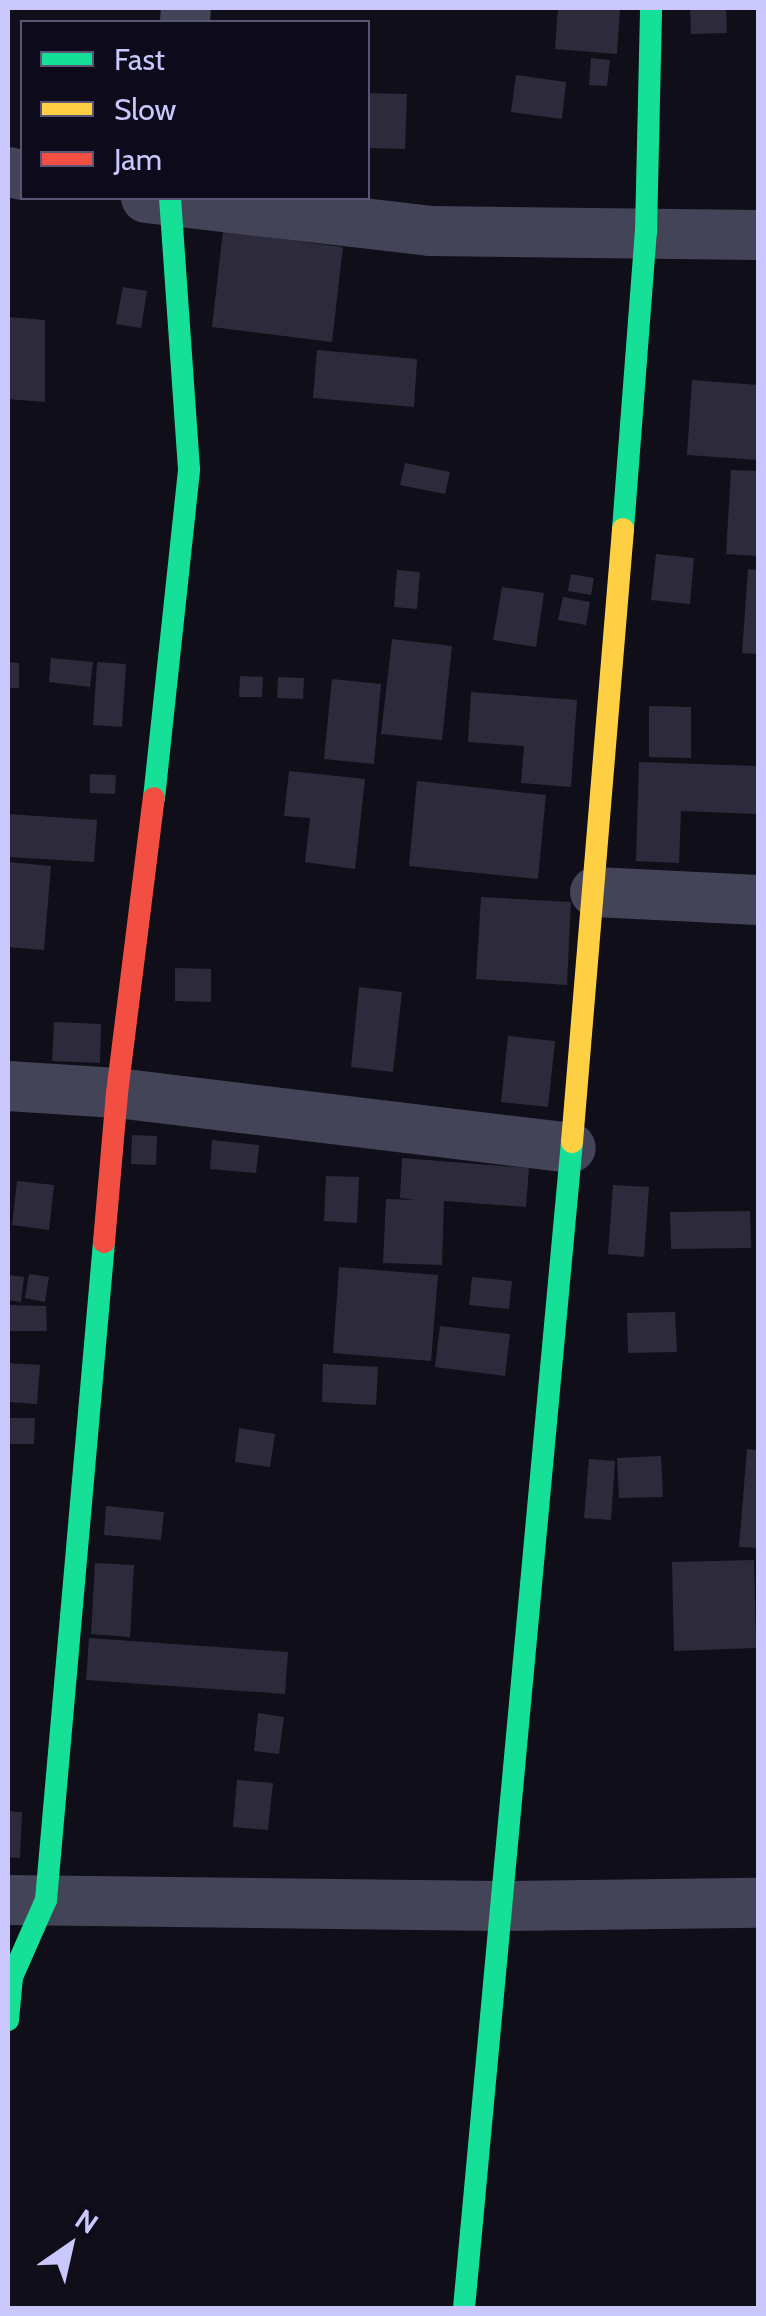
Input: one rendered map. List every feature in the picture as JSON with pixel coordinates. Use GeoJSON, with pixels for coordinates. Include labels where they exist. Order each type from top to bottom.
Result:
{"type":"FeatureCollection","features":[{"type":"Feature","properties":{"kind":"street"},"geometry":{"type":"LineString","coordinates":[[464,2308],[594,892],[646,232],[652,8]]}},
{"type":"Feature","properties":{"kind":"street"},"geometry":{"type":"LineString","coordinates":[[8,2020],[27,1900],[117,1093],[142,915],[189,469],[162,200]]}},
{"type":"Feature","properties":{"kind":"street"},"geometry":{"type":"LineString","coordinates":[[171,200],[430,230],[758,235]]}},
{"type":"Feature","properties":{"kind":"street"},"geometry":{"type":"LineString","coordinates":[[594,892],[758,900]]}},
{"type":"Feature","properties":{"kind":"street"},"geometry":{"type":"LineString","coordinates":[[8,1086],[117,1093],[571,1148]]}},
{"type":"Feature","properties":{"kind":"street"},"geometry":{"type":"LineString","coordinates":[[27,1900],[500,1906],[758,1903]]}},
{"type":"Feature","properties":{"kind":"building"},"geometry":{"type":"Polygon","coordinates":[[[558,8],[620,9],[617,54],[555,49],[558,8]]]}},
{"type":"Feature","properties":{"kind":"building"},"geometry":{"type":"Polygon","coordinates":[[[690,8],[726,8],[727,33],[691,34],[690,8]]]}},
{"type":"Feature","properties":{"kind":"building"},"geometry":{"type":"Polygon","coordinates":[[[591,58],[610,60],[607,86],[589,85],[591,58]]]}},
{"type":"Feature","properties":{"kind":"building"},"geometry":{"type":"Polygon","coordinates":[[[516,75],[566,82],[562,119],[511,112],[516,75]]]}},
{"type":"Feature","properties":{"kind":"building"},"geometry":{"type":"Polygon","coordinates":[[[370,93],[407,94],[405,149],[370,148],[370,93]]]}},
{"type":"Feature","properties":{"kind":"building"},"geometry":{"type":"Polygon","coordinates":[[[223,231],[343,247],[332,342],[212,327],[223,231]]]}},
{"type":"Feature","properties":{"kind":"building"},"geometry":{"type":"Polygon","coordinates":[[[123,287],[147,291],[141,328],[116,324],[123,287]]]}},
{"type":"Feature","properties":{"kind":"building"},"geometry":{"type":"Polygon","coordinates":[[[8,317],[45,320],[45,402],[8,399],[8,317]]]}},
{"type":"Feature","properties":{"kind":"building"},"geometry":{"type":"Polygon","coordinates":[[[317,350],[417,359],[414,407],[313,398],[317,350]]]}},
{"type":"Feature","properties":{"kind":"building"},"geometry":{"type":"Polygon","coordinates":[[[692,380],[758,385],[758,460],[687,455],[692,380]]]}},
{"type":"Feature","properties":{"kind":"building"},"geometry":{"type":"Polygon","coordinates":[[[405,463],[450,472],[445,494],[400,485],[405,463]]]}},
{"type":"Feature","properties":{"kind":"building"},"geometry":{"type":"Polygon","coordinates":[[[731,470],[758,471],[758,556],[726,554],[731,470]]]}},
{"type":"Feature","properties":{"kind":"building"},"geometry":{"type":"Polygon","coordinates":[[[656,554],[694,558],[690,604],[651,600],[656,554]]]}},
{"type":"Feature","properties":{"kind":"building"},"geometry":{"type":"Polygon","coordinates":[[[748,569],[758,570],[758,654],[742,653],[748,569]]]}},
{"type":"Feature","properties":{"kind":"building"},"geometry":{"type":"Polygon","coordinates":[[[397,570],[420,572],[417,609],[394,607],[397,570]]]}},
{"type":"Feature","properties":{"kind":"building"},"geometry":{"type":"Polygon","coordinates":[[[571,574],[594,578],[591,595],[568,591],[571,574]]]}},
{"type":"Feature","properties":{"kind":"building"},"geometry":{"type":"Polygon","coordinates":[[[502,587],[544,593],[536,647],[493,640],[502,587]]]}},
{"type":"Feature","properties":{"kind":"building"},"geometry":{"type":"Polygon","coordinates":[[[563,597],[590,602],[586,625],[558,620],[563,597]]]}},
{"type":"Feature","properties":{"kind":"building"},"geometry":{"type":"Polygon","coordinates":[[[392,639],[452,646],[442,740],[381,734],[392,639]]]}},
{"type":"Feature","properties":{"kind":"building"},"geometry":{"type":"Polygon","coordinates":[[[51,658],[93,662],[90,687],[49,682],[51,658]]]}},
{"type":"Feature","properties":{"kind":"building"},"geometry":{"type":"Polygon","coordinates":[[[8,662],[19,663],[19,688],[8,688],[8,662]]]}},
{"type":"Feature","properties":{"kind":"building"},"geometry":{"type":"Polygon","coordinates":[[[97,662],[126,664],[122,727],[93,725],[97,662]]]}},
{"type":"Feature","properties":{"kind":"building"},"geometry":{"type":"Polygon","coordinates":[[[240,676],[263,677],[262,697],[239,697],[240,676]]]}},
{"type":"Feature","properties":{"kind":"building"},"geometry":{"type":"Polygon","coordinates":[[[278,677],[304,678],[303,699],[277,698],[278,677]]]}},
{"type":"Feature","properties":{"kind":"building"},"geometry":{"type":"Polygon","coordinates":[[[332,679],[381,684],[374,764],[324,759],[332,679]]]}},
{"type":"Feature","properties":{"kind":"building"},"geometry":{"type":"Polygon","coordinates":[[[471,692],[577,700],[571,787],[521,783],[524,746],[468,742],[471,692]]]}},
{"type":"Feature","properties":{"kind":"building"},"geometry":{"type":"Polygon","coordinates":[[[649,706],[691,707],[691,758],[649,757],[649,706]]]}},
{"type":"Feature","properties":{"kind":"building"},"geometry":{"type":"Polygon","coordinates":[[[639,762],[758,766],[758,814],[681,811],[679,863],[636,861],[639,762]]]}},
{"type":"Feature","properties":{"kind":"building"},"geometry":{"type":"Polygon","coordinates":[[[289,771],[365,779],[355,869],[305,862],[310,818],[284,816],[289,771]]]}},
{"type":"Feature","properties":{"kind":"building"},"geometry":{"type":"Polygon","coordinates":[[[90,774],[116,775],[115,794],[90,793],[90,774]]]}},
{"type":"Feature","properties":{"kind":"building"},"geometry":{"type":"Polygon","coordinates":[[[417,781],[546,795],[538,879],[409,866],[417,781]]]}},
{"type":"Feature","properties":{"kind":"building"},"geometry":{"type":"Polygon","coordinates":[[[8,814],[97,820],[94,862],[8,857],[8,814]]]}},
{"type":"Feature","properties":{"kind":"building"},"geometry":{"type":"Polygon","coordinates":[[[8,862],[51,866],[44,950],[8,947],[8,862]]]}},
{"type":"Feature","properties":{"kind":"building"},"geometry":{"type":"Polygon","coordinates":[[[481,897],[571,902],[567,985],[476,979],[481,897]]]}},
{"type":"Feature","properties":{"kind":"building"},"geometry":{"type":"Polygon","coordinates":[[[175,968],[211,969],[211,1002],[175,1001],[175,968]]]}},
{"type":"Feature","properties":{"kind":"building"},"geometry":{"type":"Polygon","coordinates":[[[359,987],[402,992],[393,1072],[351,1067],[359,987]]]}},
{"type":"Feature","properties":{"kind":"building"},"geometry":{"type":"Polygon","coordinates":[[[54,1022],[101,1024],[100,1063],[52,1061],[54,1022]]]}},
{"type":"Feature","properties":{"kind":"building"},"geometry":{"type":"Polygon","coordinates":[[[508,1036],[555,1041],[548,1107],[501,1102],[508,1036]]]}},
{"type":"Feature","properties":{"kind":"building"},"geometry":{"type":"Polygon","coordinates":[[[132,1135],[157,1136],[156,1165],[131,1164],[132,1135]]]}},
{"type":"Feature","properties":{"kind":"building"},"geometry":{"type":"Polygon","coordinates":[[[212,1140],[259,1145],[256,1173],[210,1169],[212,1140]]]}},
{"type":"Feature","properties":{"kind":"building"},"geometry":{"type":"Polygon","coordinates":[[[402,1158],[529,1168],[526,1207],[444,1201],[442,1265],[383,1263],[386,1199],[415,1200],[400,1198],[402,1158]]]}},
{"type":"Feature","properties":{"kind":"building"},"geometry":{"type":"Polygon","coordinates":[[[326,1176],[359,1177],[357,1223],[324,1221],[326,1176]]]}},
{"type":"Feature","properties":{"kind":"building"},"geometry":{"type":"Polygon","coordinates":[[[17,1181],[54,1185],[49,1230],[12,1225],[17,1181]]]}},
{"type":"Feature","properties":{"kind":"building"},"geometry":{"type":"Polygon","coordinates":[[[613,1185],[649,1187],[644,1257],[608,1254],[613,1185]]]}},
{"type":"Feature","properties":{"kind":"building"},"geometry":{"type":"Polygon","coordinates":[[[750,1211],[751,1248],[671,1249],[670,1212],[750,1211]]]}},
{"type":"Feature","properties":{"kind":"building"},"geometry":{"type":"Polygon","coordinates":[[[339,1267],[438,1275],[431,1361],[333,1353],[339,1267]]]}},
{"type":"Feature","properties":{"kind":"building"},"geometry":{"type":"Polygon","coordinates":[[[29,1274],[49,1277],[45,1302],[25,1298],[29,1274]]]}},
{"type":"Feature","properties":{"kind":"building"},"geometry":{"type":"Polygon","coordinates":[[[8,1275],[24,1277],[21,1302],[8,1300],[8,1275]]]}},
{"type":"Feature","properties":{"kind":"building"},"geometry":{"type":"Polygon","coordinates":[[[472,1277],[512,1281],[509,1309],[469,1305],[472,1277]]]}},
{"type":"Feature","properties":{"kind":"building"},"geometry":{"type":"Polygon","coordinates":[[[8,1305],[46,1306],[47,1331],[8,1331],[8,1305]]]}},
{"type":"Feature","properties":{"kind":"building"},"geometry":{"type":"Polygon","coordinates":[[[675,1312],[677,1352],[628,1353],[627,1313],[675,1312]]]}},
{"type":"Feature","properties":{"kind":"building"},"geometry":{"type":"Polygon","coordinates":[[[440,1326],[510,1334],[505,1376],[435,1367],[440,1326]]]}},
{"type":"Feature","properties":{"kind":"building"},"geometry":{"type":"Polygon","coordinates":[[[8,1363],[40,1365],[37,1404],[8,1402],[8,1363]]]}},
{"type":"Feature","properties":{"kind":"building"},"geometry":{"type":"Polygon","coordinates":[[[323,1364],[378,1367],[376,1405],[322,1402],[323,1364]]]}},
{"type":"Feature","properties":{"kind":"building"},"geometry":{"type":"Polygon","coordinates":[[[8,1418],[35,1418],[34,1444],[8,1444],[8,1418]]]}},
{"type":"Feature","properties":{"kind":"building"},"geometry":{"type":"Polygon","coordinates":[[[239,1428],[275,1434],[270,1467],[235,1462],[239,1428]]]}},
{"type":"Feature","properties":{"kind":"building"},"geometry":{"type":"Polygon","coordinates":[[[747,1449],[758,1450],[758,1548],[739,1547],[747,1449]]]}},
{"type":"Feature","properties":{"kind":"building"},"geometry":{"type":"Polygon","coordinates":[[[661,1456],[663,1497],[619,1498],[617,1458],[661,1456]]]}},
{"type":"Feature","properties":{"kind":"building"},"geometry":{"type":"Polygon","coordinates":[[[589,1459],[615,1461],[611,1520],[584,1518],[589,1459]]]}},
{"type":"Feature","properties":{"kind":"building"},"geometry":{"type":"Polygon","coordinates":[[[106,1506],[164,1512],[161,1540],[104,1535],[106,1506]]]}},
{"type":"Feature","properties":{"kind":"building"},"geometry":{"type":"Polygon","coordinates":[[[754,1560],[756,1648],[674,1651],[672,1562],[754,1560]]]}},
{"type":"Feature","properties":{"kind":"building"},"geometry":{"type":"Polygon","coordinates":[[[95,1563],[134,1565],[130,1637],[91,1634],[95,1563]]]}},
{"type":"Feature","properties":{"kind":"building"},"geometry":{"type":"Polygon","coordinates":[[[89,1638],[288,1652],[285,1694],[86,1680],[89,1638]]]}},
{"type":"Feature","properties":{"kind":"building"},"geometry":{"type":"Polygon","coordinates":[[[258,1713],[284,1717],[279,1754],[254,1751],[258,1713]]]}},
{"type":"Feature","properties":{"kind":"building"},"geometry":{"type":"Polygon","coordinates":[[[237,1780],[273,1783],[268,1830],[233,1827],[237,1780]]]}},
{"type":"Feature","properties":{"kind":"building"},"geometry":{"type":"Polygon","coordinates":[[[8,1811],[22,1812],[20,1858],[8,1857],[8,1811]]]}},
{"type":"Feature","properties":{"kind":"traffic: fast"},"geometry":{"type":"LineString","coordinates":[[623,529],[646,232],[651,8]]}},
{"type":"Feature","properties":{"kind":"traffic: fast"},"geometry":{"type":"LineString","coordinates":[[154,798],[189,469],[170,200]]}},
{"type":"Feature","properties":{"kind":"traffic: fast"},"geometry":{"type":"LineString","coordinates":[[464,2308],[572,1142]]}},
{"type":"Feature","properties":{"kind":"traffic: fast"},"geometry":{"type":"LineString","coordinates":[[8,2020],[12,1977],[46,1900],[104,1242]]}},
{"type":"Feature","properties":{"kind":"traffic: slow"},"geometry":{"type":"LineString","coordinates":[[572,1142],[623,529]]}},
{"type":"Feature","properties":{"kind":"traffic: jam"},"geometry":{"type":"LineString","coordinates":[[104,1242],[117,1093],[154,798]]}}]}
